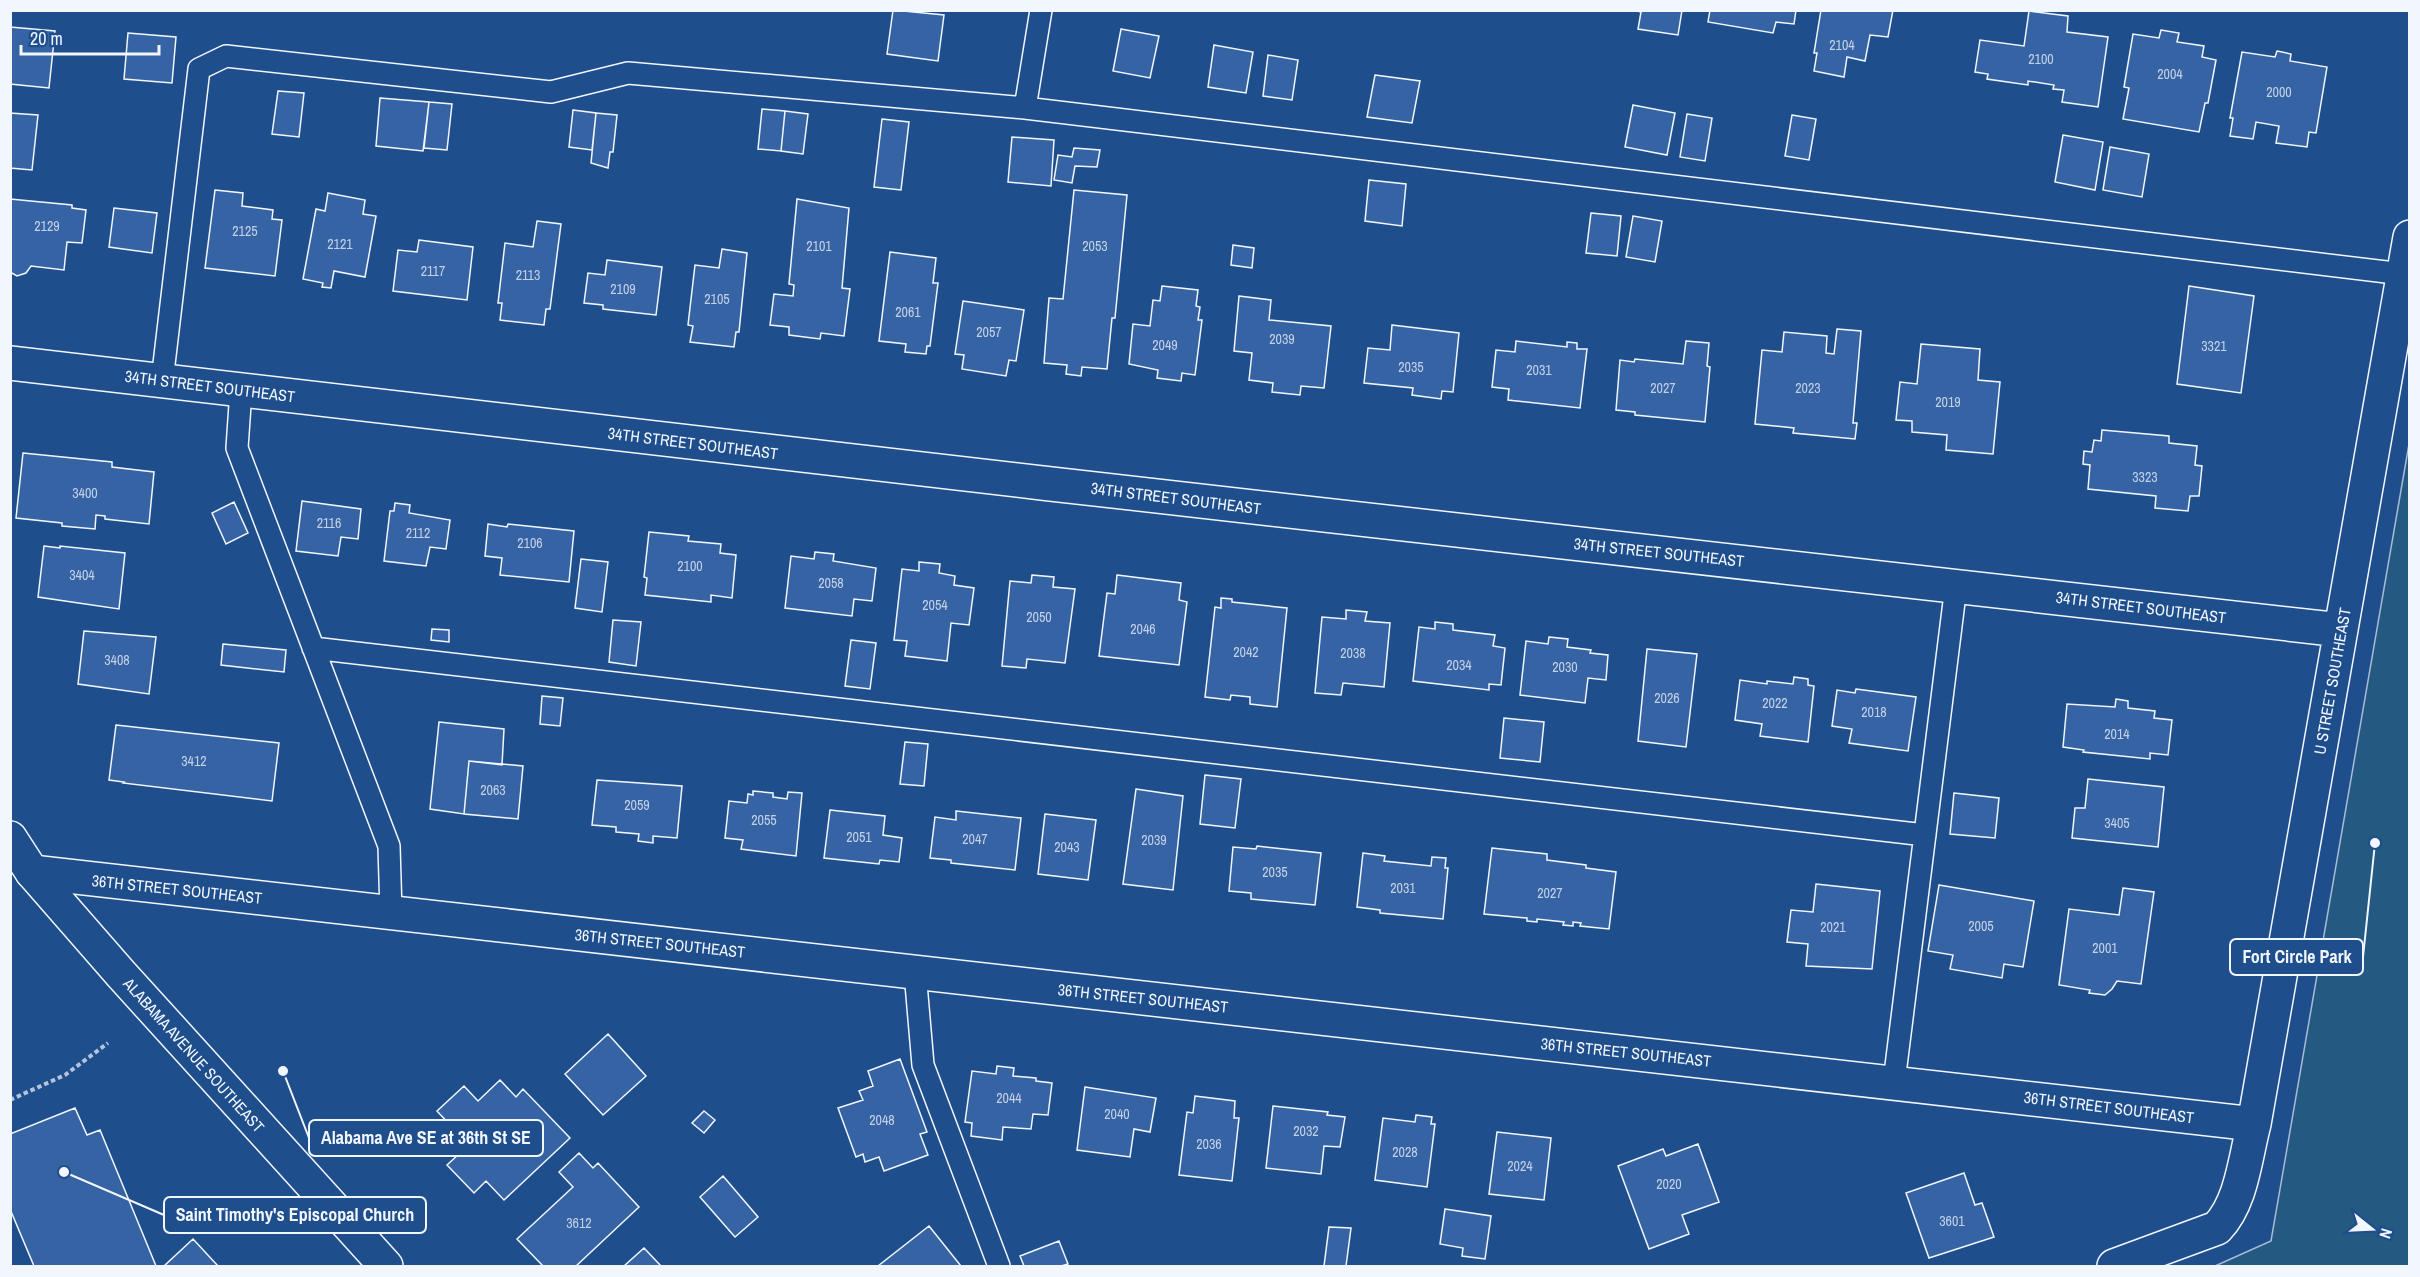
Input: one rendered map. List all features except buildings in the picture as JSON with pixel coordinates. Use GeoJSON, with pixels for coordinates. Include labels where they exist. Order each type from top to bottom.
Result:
{"type":"FeatureCollection","features":[{"type":"Feature","properties":{"kind":"street","name":"U STREET SOUTHEAST"},"geometry":{"type":"LineString","coordinates":[[2114,1266],[2217,1228],[2228,1217],[2234,1202],[2254,1124],[2409,237]]}},
{"type":"Feature","properties":{"kind":"street","name":"34TH STREET SOUTHEAST"},"geometry":{"type":"LineString","coordinates":[[10,363],[2341,630]]}},
{"type":"Feature","properties":{"kind":"street","name":"ALABAMA AVENUE SOUTHEAST"},"geometry":{"type":"LineString","coordinates":[[10,838],[21,876],[128,982],[386,1266]]}},
{"type":"Feature","properties":{"kind":"street","name":"36TH STREET SOUTHEAST"},"geometry":{"type":"LineString","coordinates":[[21,876],[123,884],[391,913],[2254,1124]]}},
{"type":"Feature","properties":{"kind":"lane"},"geometry":{"type":"LineString","coordinates":[[1025,108],[1041,10]]}},
{"type":"Feature","properties":{"kind":"lane"},"geometry":{"type":"LineString","coordinates":[[162,381],[199,69],[226,56],[551,92],[628,73],[1025,108],[2403,274]]}},
{"type":"Feature","properties":{"kind":"lane"},"geometry":{"type":"LineString","coordinates":[[241,390],[237,448],[389,846],[391,913]]}},
{"type":"Feature","properties":{"kind":"lane"},"geometry":{"type":"LineString","coordinates":[[1894,1082],[1956,586]]}},
{"type":"Feature","properties":{"kind":"lane"},"geometry":{"type":"LineString","coordinates":[[313,648],[1925,835]]}},
{"type":"Feature","properties":{"kind":"lane"},"geometry":{"type":"LineString","coordinates":[[915,972],[923,1065],[999,1266]]}},
{"type":"Feature","properties":{"kind":"path"},"geometry":{"type":"LineString","coordinates":[[10,1100],[65,1075],[108,1043]]}},
{"type":"Feature","properties":{"kind":"shaded area"},"geometry":{"type":"Polygon","coordinates":[[[2409,444],[2409,1266],[2215,1266],[2271,1241],[2409,444]]]}},
{"type":"Feature","properties":{"kind":"place","name":"Fort Circle Park"},"geometry":{"type":"Point","coordinates":[2375,843]}},
{"type":"Feature","properties":{"kind":"place","name":"Alabama Ave SE at 36th St SE"},"geometry":{"type":"Point","coordinates":[283,1071]}},
{"type":"Feature","properties":{"kind":"place","name":"Saint Timothy's Episcopal Church"},"geometry":{"type":"Point","coordinates":[64,1172]}}]}
